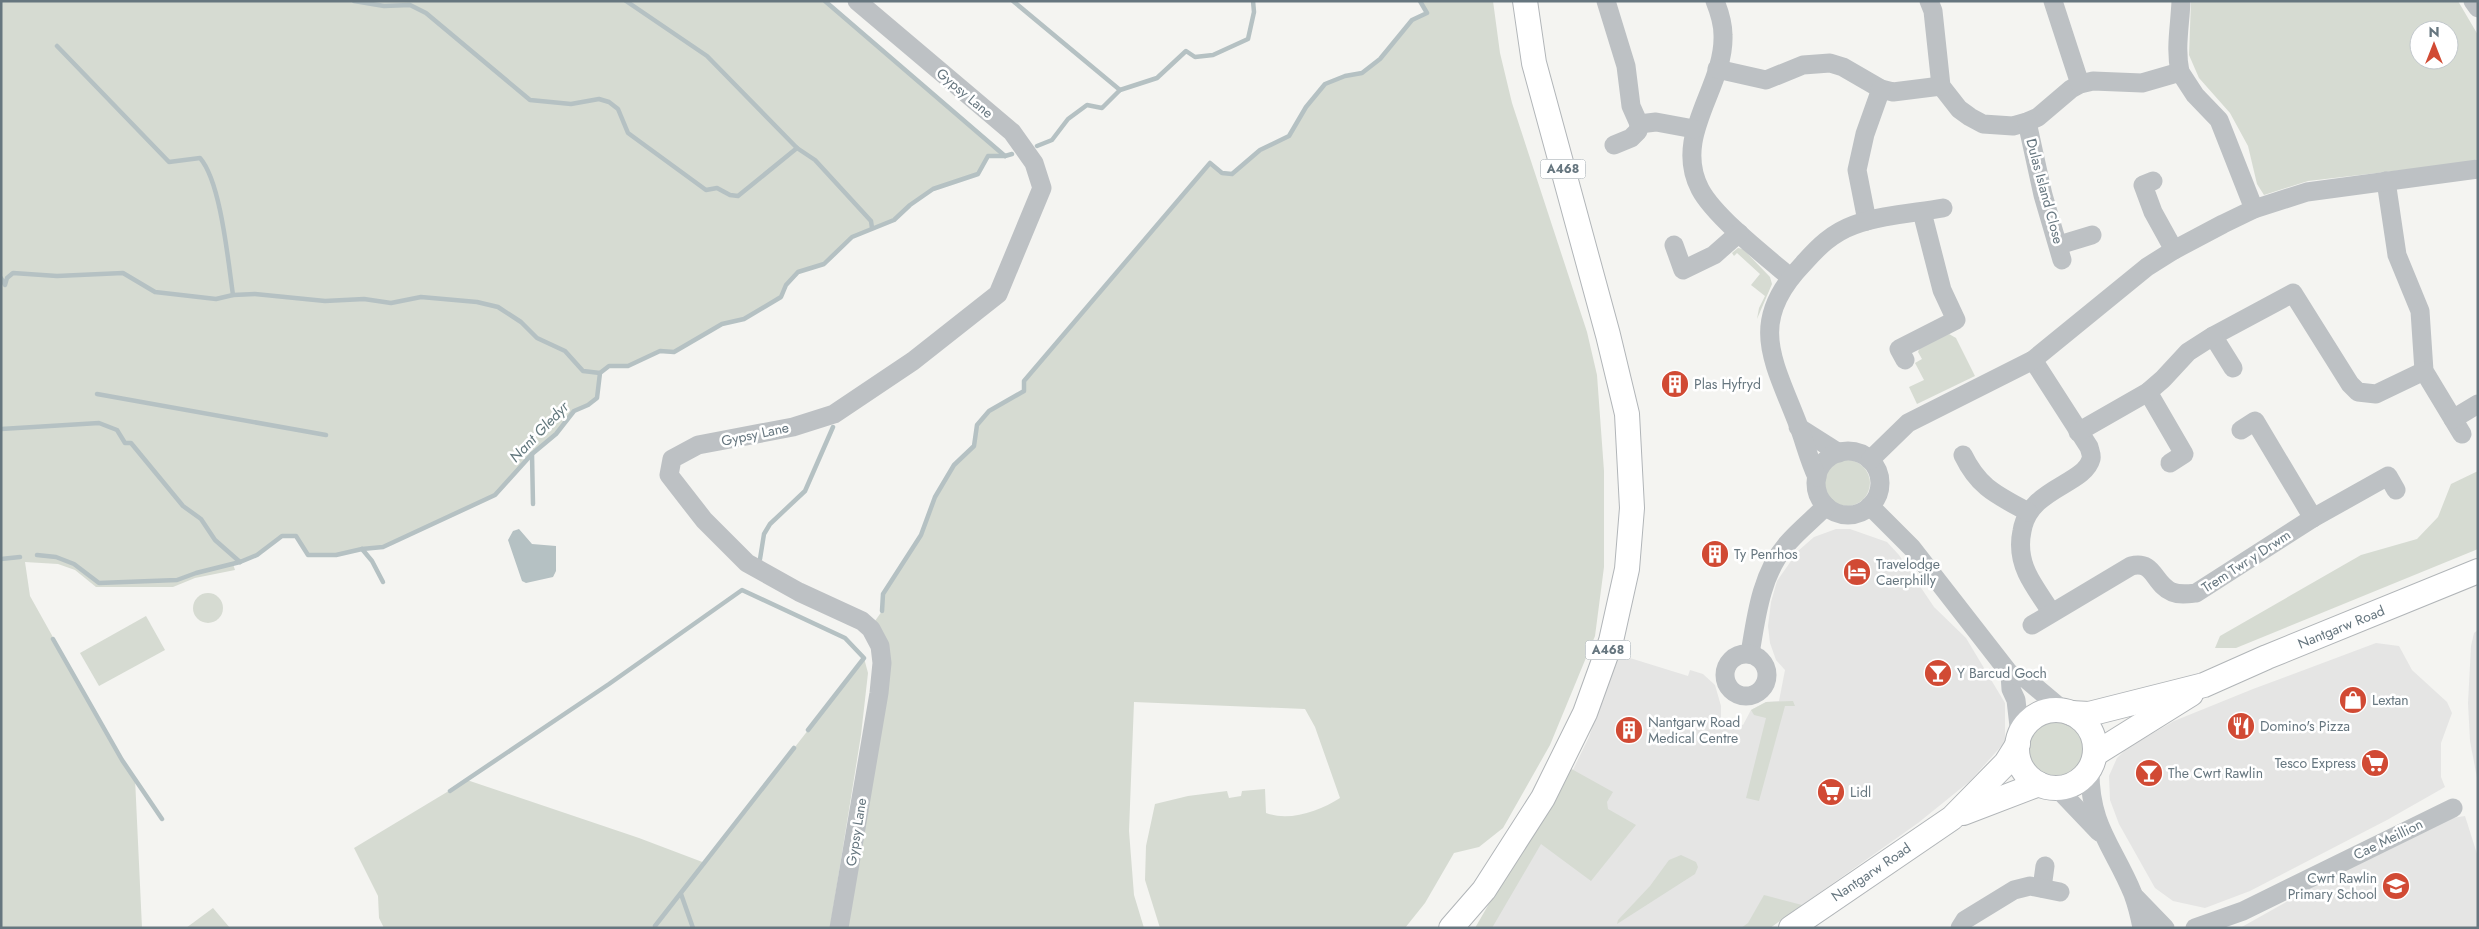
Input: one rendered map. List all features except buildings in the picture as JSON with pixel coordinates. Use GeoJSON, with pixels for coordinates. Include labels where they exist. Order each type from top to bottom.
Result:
{"type":"FeatureCollection","features":[{"type":"Feature","properties":{"kind":"main road","name":"A468"},"geometry":{"type":"LineString","coordinates":[[1451,928],[1484,890],[1543,798],[1585,713],[1611,642],[1627,569],[1632,508],[1627,414],[1608,335],[1534,62],[1525,1]]}},
{"type":"Feature","properties":{"kind":"main road","name":"Nantgarw Road"},"geometry":{"type":"LineString","coordinates":[[2067,712],[2090,714],[2204,685],[2267,657],[2478,571]]}},
{"type":"Feature","properties":{"kind":"main road","name":"Nantgarw Road"},"geometry":{"type":"LineString","coordinates":[[2093,761],[2204,685]]}},
{"type":"Feature","properties":{"kind":"main road"},"geometry":{"type":"LineString","coordinates":[[2044,712],[2067,712],[2082,720],[2091,730],[2095,743],[2093,761],[2082,780],[2070,786],[2048,787],[2025,773],[2017,750],[2019,740],[2024,727],[2033,718],[2044,712]]}},
{"type":"Feature","properties":{"kind":"main road","name":"Nantgarw Road"},"geometry":{"type":"LineString","coordinates":[[1791,928],[1952,818],[2006,763],[2019,740]]}},
{"type":"Feature","properties":{"kind":"main road","name":"Nantgarw Road"},"geometry":{"type":"LineString","coordinates":[[1952,818],[2048,787]]}},
{"type":"Feature","properties":{"kind":"street","name":"Gypsy Lane"},"geometry":{"type":"LineString","coordinates":[[839,928],[879,693],[882,663],[880,646],[871,629],[862,621],[799,592],[747,563],[704,520],[669,475],[672,458],[698,445],[793,426],[834,414],[913,360],[998,294],[1042,188],[1034,163],[1012,132],[857,1]]}},
{"type":"Feature","properties":{"kind":"street"},"geometry":{"type":"LineString","coordinates":[[1607,1],[1626,66],[1631,106],[1639,124],[1638,131],[1631,138],[1614,145]]}},
{"type":"Feature","properties":{"kind":"street"},"geometry":{"type":"LineString","coordinates":[[1929,1],[1933,11],[1942,86],[1959,109],[1983,124],[2013,126],[2026,122],[2038,117],[2071,89],[2080,84],[2093,81],[2142,83],[2180,72]]}},
{"type":"Feature","properties":{"kind":"street"},"geometry":{"type":"LineString","coordinates":[[2053,1],[2080,84]]}},
{"type":"Feature","properties":{"kind":"street"},"geometry":{"type":"LineString","coordinates":[[2181,1],[2177,38],[2180,72],[2195,95],[2219,120],[2254,210]]}},
{"type":"Feature","properties":{"kind":"street"},"geometry":{"type":"LineString","coordinates":[[2473,1],[2478,8]]}},
{"type":"Feature","properties":{"kind":"street"},"geometry":{"type":"LineString","coordinates":[[1718,9],[1723,34],[1717,69],[1694,128],[1692,164],[1705,197],[1739,233],[1790,277]]}},
{"type":"Feature","properties":{"kind":"street"},"geometry":{"type":"LineString","coordinates":[[1717,69],[1766,80],[1803,65],[1830,63],[1843,67],[1880,89],[1904,92],[1942,86]]}},
{"type":"Feature","properties":{"kind":"street"},"geometry":{"type":"LineString","coordinates":[[1867,221],[1857,170],[1865,134],[1880,89]]}},
{"type":"Feature","properties":{"kind":"street"},"geometry":{"type":"LineString","coordinates":[[1639,124],[1656,122],[1694,128]]}},
{"type":"Feature","properties":{"kind":"street","name":"Dulas Island Close"},"geometry":{"type":"LineString","coordinates":[[2026,122],[2043,195],[2061,253],[2092,235]]}},
{"type":"Feature","properties":{"kind":"street"},"geometry":{"type":"LineString","coordinates":[[1870,460],[1908,423],[2033,360],[2123,286],[2174,250],[2254,210],[2307,192],[2478,169]]}},
{"type":"Feature","properties":{"kind":"street"},"geometry":{"type":"LineString","coordinates":[[2153,181],[2143,184],[2153,212],[2174,250]]}},
{"type":"Feature","properties":{"kind":"street"},"geometry":{"type":"LineString","coordinates":[[2386,181],[2397,255],[2420,311],[2424,371],[2457,427],[2478,404]]}},
{"type":"Feature","properties":{"kind":"street"},"geometry":{"type":"LineString","coordinates":[[1816,477],[1823,463],[1829,457],[1839,453],[1858,453],[1870,460],[1880,480],[1878,493],[1870,506],[1854,515],[1843,515],[1826,506],[1818,496],[1816,477],[1773,360],[1769,324],[1775,303],[1790,277],[1820,245],[1836,234],[1867,221],[1943,208]]}},
{"type":"Feature","properties":{"kind":"street"},"geometry":{"type":"LineString","coordinates":[[1905,360],[1899,348],[1959,326],[1937,275],[1922,212]]}},
{"type":"Feature","properties":{"kind":"street"},"geometry":{"type":"LineString","coordinates":[[1674,245],[1685,279],[1739,233]]}},
{"type":"Feature","properties":{"kind":"street"},"geometry":{"type":"LineString","coordinates":[[2078,432],[2148,392],[2163,380],[2188,352],[2213,336],[2293,293],[2350,384],[2358,392],[2376,394],[2424,371]]}},
{"type":"Feature","properties":{"kind":"street"},"geometry":{"type":"LineString","coordinates":[[2213,336],[2233,368]]}},
{"type":"Feature","properties":{"kind":"street"},"geometry":{"type":"LineString","coordinates":[[2033,360],[2089,448],[2090,460],[2080,473],[2051,491],[2028,512],[2023,523],[2021,537],[2022,560],[2027,573],[2051,612]]}},
{"type":"Feature","properties":{"kind":"street"},"geometry":{"type":"LineString","coordinates":[[2148,392],[2184,454],[2170,463]]}},
{"type":"Feature","properties":{"kind":"street"},"geometry":{"type":"LineString","coordinates":[[2240,430],[2255,421],[2312,518]]}},
{"type":"Feature","properties":{"kind":"street"},"geometry":{"type":"LineString","coordinates":[[1798,426],[1839,453]]}},
{"type":"Feature","properties":{"kind":"street"},"geometry":{"type":"LineString","coordinates":[[1964,455],[1972,472],[1989,491],[2028,512]]}},
{"type":"Feature","properties":{"kind":"street","name":"Trem Twr y Drwm"},"geometry":{"type":"LineString","coordinates":[[2032,625],[2131,566],[2139,564],[2147,566],[2162,586],[2171,592],[2181,595],[2196,594],[2312,518],[2388,476],[2396,490]]}},
{"type":"Feature","properties":{"kind":"street"},"geometry":{"type":"LineString","coordinates":[[1750,654],[1761,597],[1772,566],[1786,545],[1826,506]]}},
{"type":"Feature","properties":{"kind":"street"},"geometry":{"type":"LineString","coordinates":[[1870,506],[1894,527],[1912,548],[2010,674],[2011,689],[2016,700],[2019,740]]}},
{"type":"Feature","properties":{"kind":"street"},"geometry":{"type":"LineString","coordinates":[[2010,674],[2026,679],[2067,712]]}},
{"type":"Feature","properties":{"kind":"street"},"geometry":{"type":"LineString","coordinates":[[2093,761],[2092,800],[2102,835],[2133,895],[2142,928]]}},
{"type":"Feature","properties":{"kind":"street"},"geometry":{"type":"LineString","coordinates":[[2048,787],[2102,835]]}},
{"type":"Feature","properties":{"kind":"street","name":"Cae Meillion"},"geometry":{"type":"LineString","coordinates":[[2196,928],[2243,911],[2453,808]]}},
{"type":"Feature","properties":{"kind":"street"},"geometry":{"type":"LineString","coordinates":[[1960,928],[1965,920],[2014,890],[2030,886],[2051,890],[2045,866]]}},
{"type":"Feature","properties":{"kind":"street"},"geometry":{"type":"LineString","coordinates":[[2133,895],[2165,928]]}},
{"type":"Feature","properties":{"kind":"street","name":"Cae Meillion"},"geometry":{"type":"LineString","coordinates":[[2218,928],[2243,911]]}},
{"type":"Feature","properties":{"kind":"shaded area"},"geometry":{"type":"Polygon","coordinates":[[[1,1],[825,1],[1005,156],[988,156],[978,174],[933,189],[910,205],[894,220],[852,237],[824,264],[798,272],[786,285],[781,297],[744,319],[722,324],[674,352],[660,351],[628,366],[609,366],[600,374],[597,398],[588,405],[574,411],[556,434],[532,454],[495,495],[383,547],[362,549],[336,555],[308,555],[296,536],[282,536],[257,555],[233,564],[235,570],[195,578],[173,587],[96,587],[75,570],[58,564],[25,562],[30,596],[102,725],[135,778],[142,928],[1,928],[1,1]]]}},
{"type":"Feature","properties":{"kind":"shaded area"},"geometry":{"type":"Polygon","coordinates":[[[1420,1],[1493,1],[1500,53],[1512,103],[1587,332],[1597,375],[1604,471],[1604,567],[1595,636],[1550,745],[1503,828],[1479,847],[1454,853],[1425,903],[1405,928],[1160,928],[1145,880],[1146,846],[1155,804],[1188,796],[1227,791],[1229,798],[1241,796],[1242,791],[1265,789],[1266,813],[1294,816],[1314,811],[1340,798],[1315,727],[1305,709],[1134,702],[1129,831],[1134,895],[1144,928],[848,928],[874,771],[875,621],[882,611],[883,594],[921,535],[935,497],[954,465],[974,446],[977,425],[989,411],[1024,391],[1024,381],[1210,163],[1221,173],[1232,174],[1260,150],[1289,136],[1306,107],[1325,84],[1345,76],[1362,73],[1380,59],[1412,20],[1427,13],[1420,1]]]}},
{"type":"Feature","properties":{"kind":"shaded area"},"geometry":{"type":"Polygon","coordinates":[[[2191,1],[2458,1],[2478,35],[2478,158],[2472,162],[2308,181],[2264,195],[2257,184],[2248,146],[2230,113],[2199,78],[2189,55],[2191,1]]]}},
{"type":"Feature","properties":{"kind":"shaded area"},"geometry":{"type":"Polygon","coordinates":[[[1738,248],[1743,249],[1770,277],[1772,284],[1757,319],[1759,308],[1765,296],[1751,285],[1760,274],[1737,253],[1734,256],[1732,253],[1738,248]]]}},
{"type":"Feature","properties":{"kind":"shaded area"},"geometry":{"type":"Polygon","coordinates":[[[1949,334],[1956,338],[1975,376],[1917,404],[1909,387],[1924,380],[1915,363],[1922,359],[1918,352],[1920,347],[1949,334]]]}},
{"type":"Feature","properties":{"kind":"shaded area"},"geometry":{"type":"Polygon","coordinates":[[[1847,460],[1860,464],[1866,470],[1870,483],[1866,496],[1860,502],[1847,506],[1834,502],[1828,496],[1824,483],[1828,470],[1834,464],[1847,460]]]}},
{"type":"Feature","properties":{"kind":"shaded area"},"geometry":{"type":"Polygon","coordinates":[[[2478,471],[2478,549],[2236,648],[2215,648],[2220,636],[2361,555],[2417,539],[2438,517],[2451,484],[2478,471]]]}},
{"type":"Feature","properties":{"kind":"shaded area"},"geometry":{"type":"Polygon","coordinates":[[[519,529],[532,544],[556,546],[556,571],[553,577],[526,583],[522,581],[508,540],[513,531],[519,529]]]}},
{"type":"Feature","properties":{"kind":"shaded area"},"geometry":{"type":"Polygon","coordinates":[[[1836,529],[1850,529],[1887,542],[1899,555],[1934,607],[1966,638],[2005,703],[2005,742],[1970,781],[1918,823],[1770,928],[1485,928],[1565,786],[1589,737],[1617,654],[1688,676],[1690,670],[1703,674],[1715,685],[1721,706],[1721,718],[1743,725],[1751,710],[1766,702],[1779,701],[1785,670],[1776,660],[1770,643],[1768,626],[1771,602],[1777,581],[1798,551],[1814,537],[1836,529]]]}},
{"type":"Feature","properties":{"kind":"shaded area"},"geometry":{"type":"Polygon","coordinates":[[[208,593],[218,598],[223,608],[218,618],[208,623],[198,618],[193,608],[198,598],[208,593]]]}},
{"type":"Feature","properties":{"kind":"shaded area"},"geometry":{"type":"Polygon","coordinates":[[[146,616],[165,650],[99,686],[80,653],[146,616]]]}},
{"type":"Feature","properties":{"kind":"shaded area"},"geometry":{"type":"Polygon","coordinates":[[[2478,630],[2478,783],[2470,741],[2468,703],[2471,646],[2474,633],[2478,630]]]}},
{"type":"Feature","properties":{"kind":"shaded area"},"geometry":{"type":"Polygon","coordinates":[[[2376,643],[2399,646],[2412,670],[2447,702],[2452,713],[2441,743],[2441,777],[2445,787],[2387,820],[2250,891],[2205,908],[2173,901],[2155,888],[2119,824],[2110,800],[2109,776],[2117,758],[2127,748],[2174,721],[2376,643]]]}},
{"type":"Feature","properties":{"kind":"shaded area"},"geometry":{"type":"Polygon","coordinates":[[[864,658],[868,673],[861,735],[830,928],[384,928],[379,918],[378,896],[354,848],[467,780],[639,838],[705,863],[864,658]]]}},
{"type":"Feature","properties":{"kind":"shaded area"},"geometry":{"type":"Polygon","coordinates":[[[1793,701],[1795,706],[1785,706],[1759,801],[1746,798],[1766,718],[1754,715],[1751,710],[1766,702],[1793,701]]]}},
{"type":"Feature","properties":{"kind":"shaded area"},"geometry":{"type":"Polygon","coordinates":[[[2058,720],[2075,725],[2083,733],[2088,750],[2083,767],[2075,775],[2058,780],[2041,775],[2033,767],[2028,750],[2033,733],[2041,725],[2058,720]]]}},
{"type":"Feature","properties":{"kind":"shaded area"},"geometry":{"type":"Polygon","coordinates":[[[1568,767],[1613,792],[1607,802],[1608,809],[1636,825],[1591,881],[1541,844],[1492,928],[1475,928],[1568,767]]]}},
{"type":"Feature","properties":{"kind":"shaded area","name":"Cwrt Rawlin Primary School"},"geometry":{"type":"Polygon","coordinates":[[[2465,816],[2478,857],[2478,928],[2240,928],[2341,871],[2452,818],[2465,816]]]}},
{"type":"Feature","properties":{"kind":"shaded area"},"geometry":{"type":"Polygon","coordinates":[[[1681,855],[1696,862],[1698,867],[1695,874],[1617,924],[1618,920],[1650,886],[1669,860],[1681,855]]]}},
{"type":"Feature","properties":{"kind":"shaded area"},"geometry":{"type":"Polygon","coordinates":[[[1764,895],[1802,905],[1770,928],[1741,928],[1748,923],[1764,895]]]}},
{"type":"Feature","properties":{"kind":"shaded area"},"geometry":{"type":"Polygon","coordinates":[[[213,908],[230,928],[186,928],[213,908]]]}},
{"type":"Feature","properties":{"kind":"waterway"},"geometry":{"type":"LineString","coordinates":[[354,1],[384,6],[410,5],[426,13],[530,100],[571,104],[599,99],[609,102],[618,109],[628,133],[706,190],[717,188],[730,195],[738,196],[797,148]]}},
{"type":"Feature","properties":{"kind":"waterway"},"geometry":{"type":"LineString","coordinates":[[626,1],[707,56],[797,148],[815,160],[871,221],[872,228]]}},
{"type":"Feature","properties":{"kind":"waterway"},"geometry":{"type":"LineString","coordinates":[[825,1],[1005,156]]}},
{"type":"Feature","properties":{"kind":"waterway"},"geometry":{"type":"LineString","coordinates":[[1013,1],[1120,90]]}},
{"type":"Feature","properties":{"kind":"waterway","name":"Nant Gledyr"},"geometry":{"type":"LineString","coordinates":[[1037,146],[1052,140],[1068,119],[1087,105],[1102,108],[1120,90],[1157,78],[1186,51],[1195,57],[1213,55],[1248,39],[1254,12],[1253,1]]}},
{"type":"Feature","properties":{"kind":"waterway"},"geometry":{"type":"LineString","coordinates":[[882,611],[883,594],[921,535],[935,497],[954,465],[974,446],[977,425],[989,411],[1024,391],[1024,381],[1210,163],[1222,173],[1232,174],[1260,150],[1289,136],[1306,107],[1325,84],[1345,76],[1362,73],[1380,59],[1412,20],[1427,13],[1420,1]]}},
{"type":"Feature","properties":{"kind":"waterway"},"geometry":{"type":"LineString","coordinates":[[57,46],[169,162],[200,158],[207,169],[213,185],[223,223],[233,295]]}},
{"type":"Feature","properties":{"kind":"waterway","name":"Nant Gledyr"},"geometry":{"type":"LineString","coordinates":[[37,555],[56,557],[74,564],[99,583],[177,580],[196,573],[240,562],[257,555],[282,536],[296,536],[308,555],[336,555],[362,549],[383,547],[495,495],[532,454],[556,434],[574,411],[588,405],[597,398],[600,373],[609,366],[628,366],[660,351],[674,352],[722,324],[744,319],[781,297],[786,285],[798,272],[824,264],[852,237],[894,220],[910,205],[933,189],[978,174],[988,156],[1012,154]]}},
{"type":"Feature","properties":{"kind":"waterway"},"geometry":{"type":"LineString","coordinates":[[1,278],[5,285],[7,278],[13,273],[57,276],[123,273],[155,292],[216,299],[233,295],[255,294],[325,301],[364,299],[391,303],[421,297],[477,302],[498,307],[521,322],[537,338],[565,351],[583,371],[600,373]]}},
{"type":"Feature","properties":{"kind":"waterway"},"geometry":{"type":"LineString","coordinates":[[97,394],[326,435]]}},
{"type":"Feature","properties":{"kind":"waterway"},"geometry":{"type":"LineString","coordinates":[[1,429],[99,423],[117,430],[125,443],[131,443],[183,506],[201,519],[215,540],[240,562]]}},
{"type":"Feature","properties":{"kind":"waterway"},"geometry":{"type":"LineString","coordinates":[[760,559],[764,534],[770,524],[805,491],[833,427]]}},
{"type":"Feature","properties":{"kind":"waterway"},"geometry":{"type":"LineString","coordinates":[[532,454],[533,504]]}},
{"type":"Feature","properties":{"kind":"waterway"},"geometry":{"type":"LineString","coordinates":[[362,549],[372,561],[383,582]]}},
{"type":"Feature","properties":{"kind":"waterway","name":"Nant Gledyr"},"geometry":{"type":"LineString","coordinates":[[1,559],[20,557]]}},
{"type":"Feature","properties":{"kind":"waterway"},"geometry":{"type":"LineString","coordinates":[[450,791],[609,684],[742,590],[845,638],[864,658],[808,730]]}},
{"type":"Feature","properties":{"kind":"waterway"},"geometry":{"type":"LineString","coordinates":[[53,639],[122,760],[162,819]]}},
{"type":"Feature","properties":{"kind":"waterway"},"geometry":{"type":"LineString","coordinates":[[655,926],[794,748]]}},
{"type":"Feature","properties":{"kind":"waterway"},"geometry":{"type":"LineString","coordinates":[[681,894],[693,928]]}},
{"type":"Feature","properties":{"kind":"place","name":"Plas Hyfryd"},"geometry":{"type":"Point","coordinates":[1675,384]}},
{"type":"Feature","properties":{"kind":"place","name":"Ty Penrhos"},"geometry":{"type":"Point","coordinates":[1715,554]}},
{"type":"Feature","properties":{"kind":"place","name":"Travelodge Caerphilly"},"geometry":{"type":"Point","coordinates":[1857,572]}},
{"type":"Feature","properties":{"kind":"place","name":"Y Barcud Goch"},"geometry":{"type":"Point","coordinates":[1938,673]}},
{"type":"Feature","properties":{"kind":"place","name":"Lextan"},"geometry":{"type":"Point","coordinates":[2353,700]}},
{"type":"Feature","properties":{"kind":"place","name":"Domino's Pizza"},"geometry":{"type":"Point","coordinates":[2241,726]}},
{"type":"Feature","properties":{"kind":"place","name":"Nantgarw Road Medical Centre"},"geometry":{"type":"Point","coordinates":[1629,730]}},
{"type":"Feature","properties":{"kind":"place","name":"Tesco Express"},"geometry":{"type":"Point","coordinates":[2375,763]}},
{"type":"Feature","properties":{"kind":"place","name":"The Cwrt Rawlin"},"geometry":{"type":"Point","coordinates":[2149,773]}},
{"type":"Feature","properties":{"kind":"place","name":"Lidl"},"geometry":{"type":"Point","coordinates":[1831,792]}},
{"type":"Feature","properties":{"kind":"place","name":"Cwrt Rawlin Primary School"},"geometry":{"type":"Point","coordinates":[2396,886]}}]}
